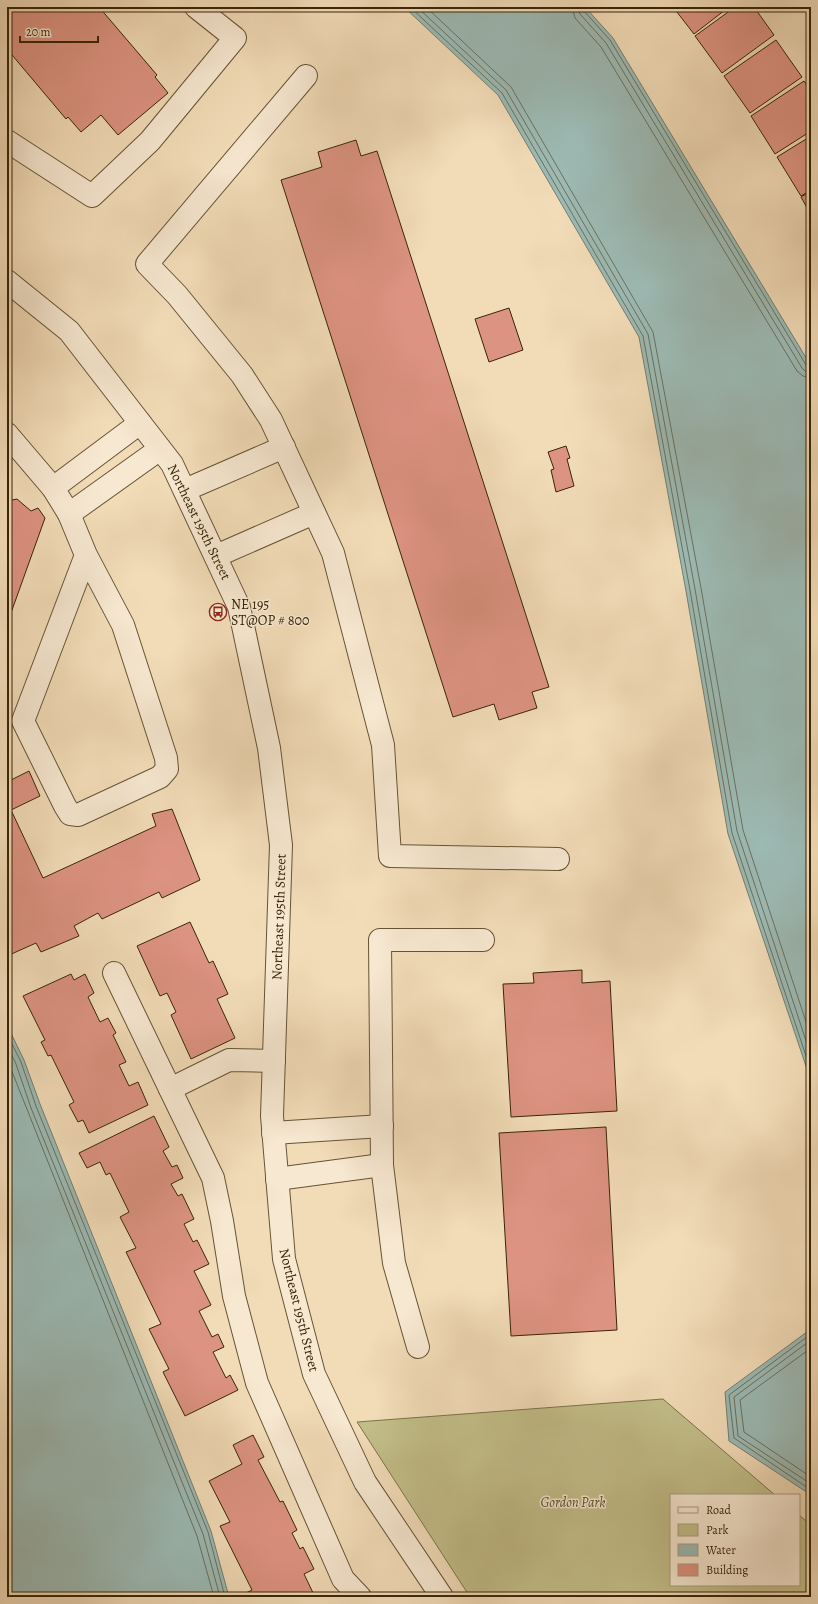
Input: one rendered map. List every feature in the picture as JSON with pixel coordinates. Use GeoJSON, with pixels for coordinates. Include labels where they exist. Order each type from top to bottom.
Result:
{"type":"FeatureCollection","features":[{"type":"Feature","properties":{"kind":"street"},"geometry":{"type":"LineString","coordinates":[[7,141],[92,196],[150,141],[235,38],[196,7]]}},
{"type":"Feature","properties":{"kind":"street"},"geometry":{"type":"LineString","coordinates":[[306,76],[147,264],[177,294],[242,375],[271,420],[333,552],[383,745],[390,856],[558,859]]}},
{"type":"Feature","properties":{"kind":"street","name":"Northeast 195th Street"},"geometry":{"type":"LineString","coordinates":[[7,281],[69,331],[172,464],[239,607],[269,748],[281,845],[272,1116],[284,1259],[314,1374],[365,1482],[442,1597]]}},
{"type":"Feature","properties":{"kind":"street"},"geometry":{"type":"LineString","coordinates":[[53,488],[140,423]]}},
{"type":"Feature","properties":{"kind":"street"},"geometry":{"type":"LineString","coordinates":[[7,434],[53,488],[69,514],[86,555],[123,626],[166,758],[167,769],[160,777],[78,815],[70,814],[65,806],[23,721],[86,555]]}},
{"type":"Feature","properties":{"kind":"street"},"geometry":{"type":"LineString","coordinates":[[185,490],[284,447]]}},
{"type":"Feature","properties":{"kind":"street"},"geometry":{"type":"LineString","coordinates":[[69,514],[160,448]]}},
{"type":"Feature","properties":{"kind":"street"},"geometry":{"type":"LineString","coordinates":[[216,556],[314,513]]}},
{"type":"Feature","properties":{"kind":"street"},"geometry":{"type":"LineString","coordinates":[[418,1347],[394,1263],[382,1165],[380,940],[483,940]]}},
{"type":"Feature","properties":{"kind":"street"},"geometry":{"type":"LineString","coordinates":[[114,973],[213,1178],[222,1221],[234,1296],[257,1383],[343,1579],[360,1597]]}},
{"type":"Feature","properties":{"kind":"street"},"geometry":{"type":"LineString","coordinates":[[170,1089],[229,1060],[274,1061]]}},
{"type":"Feature","properties":{"kind":"street"},"geometry":{"type":"LineString","coordinates":[[273,1133],[382,1126]]}},
{"type":"Feature","properties":{"kind":"street"},"geometry":{"type":"LineString","coordinates":[[277,1178],[382,1165]]}},
{"type":"Feature","properties":{"kind":"green space","name":"Gordon Park"},"geometry":{"type":"Polygon","coordinates":[[[663,1399],[774,1494],[670,1494],[670,1586],[800,1586],[800,1516],[811,1525],[811,1597],[470,1597],[357,1422],[663,1399]]]}},
{"type":"Feature","properties":{"kind":"water"},"geometry":{"type":"Polygon","coordinates":[[[404,7],[585,7],[613,38],[811,366],[811,1081],[728,834],[686,591],[639,337],[498,95],[404,7]]]}},
{"type":"Feature","properties":{"kind":"water"},"geometry":{"type":"Polygon","coordinates":[[[7,1025],[24,1060],[40,1104],[211,1531],[229,1597],[7,1597],[7,1025]]]}},
{"type":"Feature","properties":{"kind":"water"},"geometry":{"type":"Polygon","coordinates":[[[811,1329],[811,1495],[729,1441],[725,1392],[811,1329]]]}},
{"type":"Feature","properties":{"kind":"building"},"geometry":{"type":"Polygon","coordinates":[[[7,7],[99,7],[157,75],[155,77],[168,93],[118,135],[101,115],[81,132],[68,117],[66,119],[7,49],[7,7]]]}},
{"type":"Feature","properties":{"kind":"building"},"geometry":{"type":"Polygon","coordinates":[[[673,7],[729,7],[694,34],[673,7]]]}},
{"type":"Feature","properties":{"kind":"building"},"geometry":{"type":"Polygon","coordinates":[[[735,7],[754,7],[774,35],[722,73],[695,36],[735,7]]]}},
{"type":"Feature","properties":{"kind":"building"},"geometry":{"type":"Polygon","coordinates":[[[776,40],[802,77],[750,113],[724,76],[776,40]]]}},
{"type":"Feature","properties":{"kind":"building"},"geometry":{"type":"Polygon","coordinates":[[[804,81],[811,92],[811,131],[775,154],[751,116],[804,81]]]}},
{"type":"Feature","properties":{"kind":"building"},"geometry":{"type":"Polygon","coordinates":[[[811,136],[811,190],[801,196],[777,157],[811,136]]]}},
{"type":"Feature","properties":{"kind":"building"},"geometry":{"type":"Polygon","coordinates":[[[356,140],[361,156],[377,151],[549,687],[532,692],[537,708],[499,720],[494,704],[453,717],[281,180],[322,167],[318,152],[356,140]]]}},
{"type":"Feature","properties":{"kind":"building"},"geometry":{"type":"Polygon","coordinates":[[[811,191],[811,215],[801,197],[811,191]]]}},
{"type":"Feature","properties":{"kind":"building"},"geometry":{"type":"Polygon","coordinates":[[[509,308],[523,350],[489,362],[475,319],[509,308]]]}},
{"type":"Feature","properties":{"kind":"building"},"geometry":{"type":"Polygon","coordinates":[[[566,446],[570,458],[567,459],[574,486],[556,492],[551,470],[554,469],[548,452],[566,446]]]}},
{"type":"Feature","properties":{"kind":"building"},"geometry":{"type":"Polygon","coordinates":[[[17,499],[31,511],[38,508],[45,518],[7,624],[7,501],[17,499]]]}},
{"type":"Feature","properties":{"kind":"building"},"geometry":{"type":"Polygon","coordinates":[[[29,771],[40,796],[11,810],[43,878],[156,826],[152,814],[172,809],[200,880],[162,898],[159,892],[102,919],[98,913],[74,926],[79,936],[41,952],[36,943],[7,956],[7,782],[29,771]]]}},
{"type":"Feature","properties":{"kind":"building"},"geometry":{"type":"Polygon","coordinates":[[[190,922],[209,963],[213,961],[228,994],[217,999],[235,1038],[191,1059],[171,1015],[176,1012],[167,993],[160,996],[137,946],[190,922]]]}},
{"type":"Feature","properties":{"kind":"building"},"geometry":{"type":"Polygon","coordinates":[[[582,970],[582,983],[610,981],[617,1111],[511,1117],[503,984],[534,983],[533,973],[582,970]]]}},
{"type":"Feature","properties":{"kind":"building"},"geometry":{"type":"Polygon","coordinates":[[[71,974],[74,980],[85,974],[94,993],[88,997],[100,1022],[108,1018],[116,1033],[113,1035],[126,1062],[119,1065],[129,1086],[138,1082],[148,1105],[89,1133],[83,1120],[78,1122],[69,1105],[74,1102],[51,1055],[48,1056],[41,1042],[45,1040],[23,996],[71,974]]]}},
{"type":"Feature","properties":{"kind":"building"},"geometry":{"type":"Polygon","coordinates":[[[154,1116],[169,1147],[163,1151],[172,1167],[177,1165],[183,1178],[171,1184],[178,1196],[182,1194],[194,1219],[184,1224],[193,1242],[197,1240],[209,1264],[194,1271],[211,1305],[199,1311],[212,1337],[218,1334],[224,1347],[213,1352],[226,1378],[230,1375],[238,1390],[185,1416],[163,1372],[169,1369],[149,1329],[161,1324],[126,1252],[136,1248],[120,1217],[129,1212],[110,1173],[106,1175],[100,1162],[87,1168],[79,1153],[154,1116]]]}},
{"type":"Feature","properties":{"kind":"building"},"geometry":{"type":"Polygon","coordinates":[[[606,1127],[617,1330],[511,1336],[499,1133],[606,1127]]]}},
{"type":"Feature","properties":{"kind":"building"},"geometry":{"type":"Polygon","coordinates":[[[253,1435],[264,1457],[258,1460],[280,1502],[283,1501],[297,1530],[292,1533],[300,1549],[303,1547],[314,1569],[304,1574],[315,1597],[240,1596],[252,1590],[220,1526],[230,1522],[209,1481],[242,1464],[233,1445],[253,1435]]]}},
{"type":"Feature","properties":{"kind":"place","name":"NE 195 ST@OP # 800"},"geometry":{"type":"Point","coordinates":[218,612]}}]}
